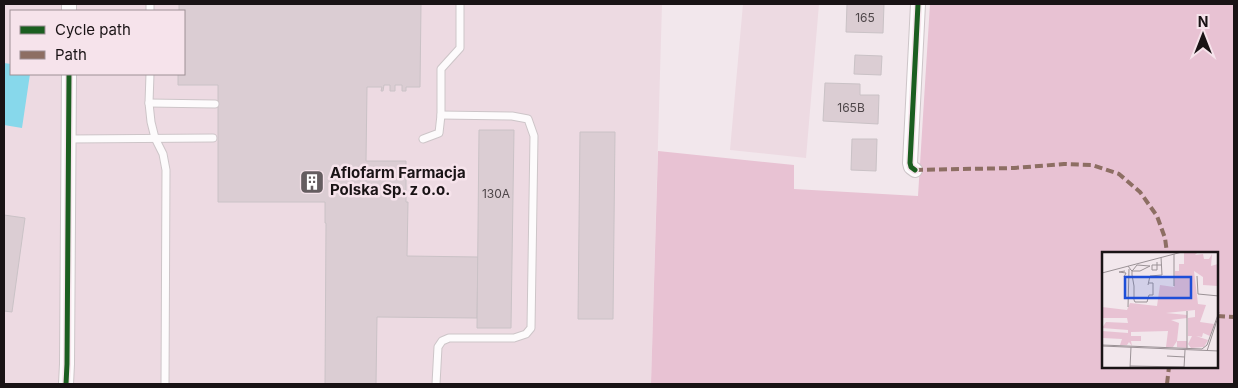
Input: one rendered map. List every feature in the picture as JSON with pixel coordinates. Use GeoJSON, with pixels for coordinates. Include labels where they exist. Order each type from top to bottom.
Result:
{"type":"FeatureCollection","features":[{"type":"Feature","properties":{"kind":"street"},"geometry":{"type":"LineString","coordinates":[[915,170],[911,167],[910,163],[918,4]]}},
{"type":"Feature","properties":{"kind":"street"},"geometry":{"type":"LineString","coordinates":[[66,384],[69,75]]}},
{"type":"Feature","properties":{"kind":"lane"},"geometry":{"type":"LineString","coordinates":[[423,139],[439,133],[441,69],[460,48],[460,4]]}},
{"type":"Feature","properties":{"kind":"lane"},"geometry":{"type":"LineString","coordinates":[[150,75],[151,122],[155,138],[163,154],[166,170],[165,384]]}},
{"type":"Feature","properties":{"kind":"lane"},"geometry":{"type":"LineString","coordinates":[[150,103],[215,104]]}},
{"type":"Feature","properties":{"kind":"lane"},"geometry":{"type":"LineString","coordinates":[[436,384],[438,347],[442,341],[449,338],[514,338],[526,334],[531,328],[534,136],[528,119],[512,116],[441,115]]}},
{"type":"Feature","properties":{"kind":"lane"},"geometry":{"type":"LineString","coordinates":[[69,139],[213,138]]}},
{"type":"Feature","properties":{"kind":"shaded area"},"geometry":{"type":"Polygon","coordinates":[[[4,4],[662,4],[651,384],[4,384],[4,4]]]}},
{"type":"Feature","properties":{"kind":"shaded area"},"geometry":{"type":"Polygon","coordinates":[[[743,4],[819,4],[806,158],[730,150],[743,4]]]}},
{"type":"Feature","properties":{"kind":"shaded area"},"geometry":{"type":"Polygon","coordinates":[[[930,4],[1234,4],[1234,384],[651,384],[658,151],[794,165],[794,189],[918,196],[930,4]]]}},
{"type":"Feature","properties":{"kind":"water"},"geometry":{"type":"Polygon","coordinates":[[[4,63],[10,64],[10,75],[30,75],[22,128],[4,125],[4,63]]]}},
{"type":"Feature","properties":{"kind":"building","name":"Aflofarm Farmacja Polska Sp. z o.o."},"geometry":{"type":"Polygon","coordinates":[[[179,4],[421,4],[420,87],[406,87],[406,91],[402,91],[402,85],[395,85],[395,91],[390,91],[390,85],[384,85],[383,91],[381,91],[382,87],[367,87],[366,161],[406,161],[406,202],[408,202],[407,256],[478,257],[477,318],[377,317],[376,384],[325,384],[325,202],[218,202],[218,85],[178,85],[178,75],[185,75],[185,10],[179,10],[179,4]]]}},
{"type":"Feature","properties":{"kind":"building"},"geometry":{"type":"Polygon","coordinates":[[[847,4],[884,4],[883,33],[846,32],[847,4]]]}},
{"type":"Feature","properties":{"kind":"building"},"geometry":{"type":"Polygon","coordinates":[[[855,55],[882,56],[881,75],[854,74],[855,55]]]}},
{"type":"Feature","properties":{"kind":"building"},"geometry":{"type":"Polygon","coordinates":[[[825,83],[860,84],[860,95],[879,95],[878,124],[823,121],[825,83]]]}},
{"type":"Feature","properties":{"kind":"building"},"geometry":{"type":"Polygon","coordinates":[[[479,130],[514,130],[511,328],[477,328],[479,130]]]}},
{"type":"Feature","properties":{"kind":"building"},"geometry":{"type":"Polygon","coordinates":[[[580,132],[615,132],[613,319],[578,319],[580,132]]]}},
{"type":"Feature","properties":{"kind":"building"},"geometry":{"type":"Polygon","coordinates":[[[852,139],[877,139],[876,171],[851,170],[852,139]]]}},
{"type":"Feature","properties":{"kind":"building"},"geometry":{"type":"Polygon","coordinates":[[[4,215],[25,218],[12,312],[4,311],[4,215]]]}},
{"type":"Feature","properties":{"kind":"marked path"},"geometry":{"type":"LineString","coordinates":[[915,170],[1014,168],[1064,164],[1092,165],[1119,174],[1140,192],[1157,216],[1165,238],[1167,252]]}},
{"type":"Feature","properties":{"kind":"marked path"},"geometry":{"type":"LineString","coordinates":[[1218,316],[1234,317]]}},
{"type":"Feature","properties":{"kind":"marked path"},"geometry":{"type":"LineString","coordinates":[[1167,384],[1169,368]]}},
{"type":"Feature","properties":{"kind":"cycle path"},"geometry":{"type":"LineString","coordinates":[[915,170],[911,167],[910,163],[918,4]]}},
{"type":"Feature","properties":{"kind":"cycle path"},"geometry":{"type":"LineString","coordinates":[[66,384],[69,75]]}},
{"type":"Feature","properties":{"kind":"place","name":"Aflofarm Farmacja Polska Sp. z o.o."},"geometry":{"type":"Point","coordinates":[312,182]}}]}
